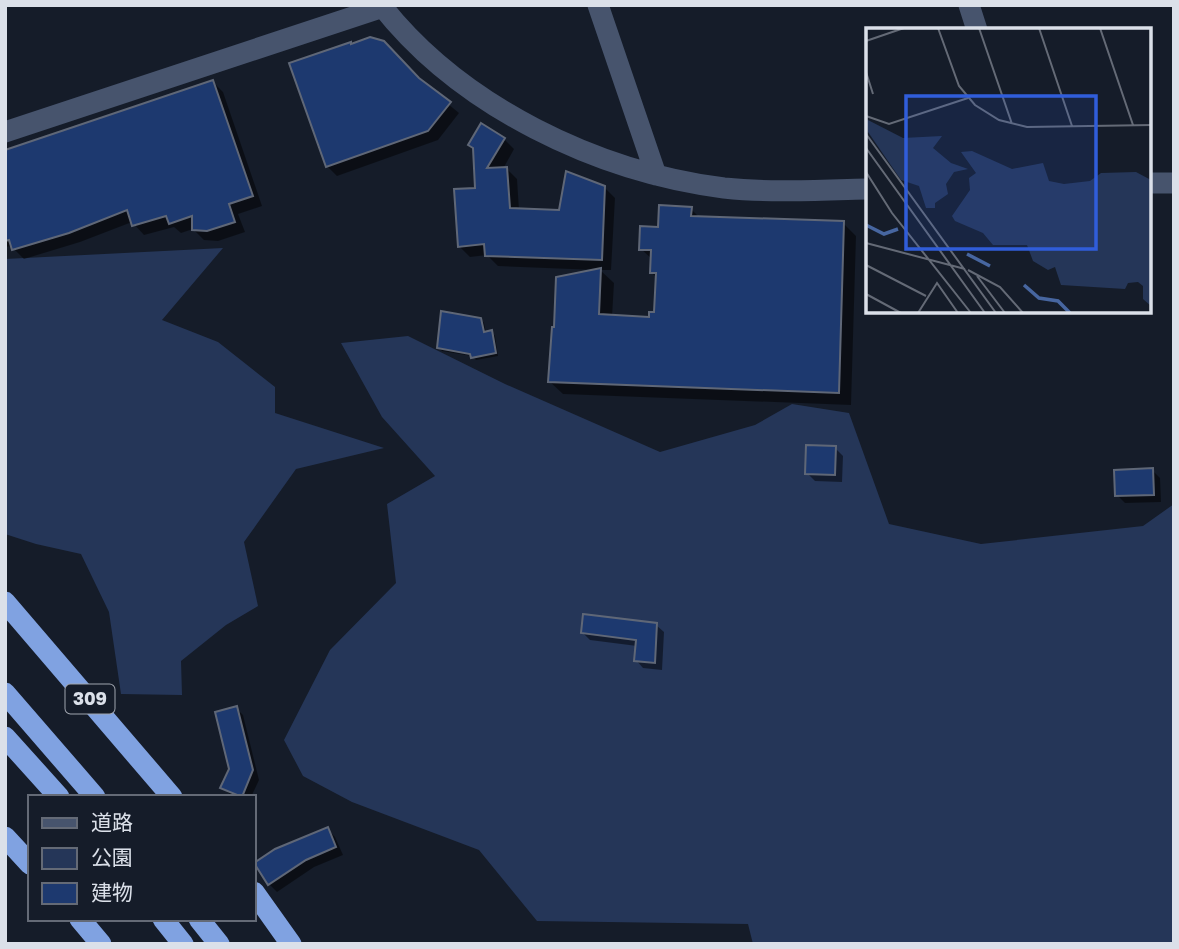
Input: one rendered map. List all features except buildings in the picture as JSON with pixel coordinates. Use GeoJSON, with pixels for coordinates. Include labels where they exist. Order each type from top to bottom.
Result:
{"type":"FeatureCollection","features":[{"type":"Feature","properties":{"kind":"highway","name":"309"},"geometry":{"type":"LineString","coordinates":[[5,603],[170,795]]}},
{"type":"Feature","properties":{"kind":"highway"},"geometry":{"type":"LineString","coordinates":[[5,693],[93,795]]}},
{"type":"Feature","properties":{"kind":"highway"},"geometry":{"type":"LineString","coordinates":[[5,737],[56,795]]}},
{"type":"Feature","properties":{"kind":"highway"},"geometry":{"type":"LineString","coordinates":[[5,837],[28,862]]}},
{"type":"Feature","properties":{"kind":"highway"},"geometry":{"type":"LineString","coordinates":[[256,895],[291,944]]}},
{"type":"Feature","properties":{"kind":"highway"},"geometry":{"type":"LineString","coordinates":[[82,921],[101,944]]}},
{"type":"Feature","properties":{"kind":"highway"},"geometry":{"type":"LineString","coordinates":[[165,921],[183,944]]}},
{"type":"Feature","properties":{"kind":"highway"},"geometry":{"type":"LineString","coordinates":[[201,921],[219,944]]}},
{"type":"Feature","properties":{"kind":"street"},"geometry":{"type":"LineString","coordinates":[[598,5],[656,175]]}},
{"type":"Feature","properties":{"kind":"street"},"geometry":{"type":"LineString","coordinates":[[969,5],[976,28]]}},
{"type":"Feature","properties":{"kind":"street"},"geometry":{"type":"LineString","coordinates":[[5,132],[382,6],[429,55],[466,85],[536,130],[574,148],[656,175],[750,190],[866,189]]}},
{"type":"Feature","properties":{"kind":"street"},"geometry":{"type":"LineString","coordinates":[[1151,183],[1174,183]]}},
{"type":"Feature","properties":{"kind":"green space"},"geometry":{"type":"Polygon","coordinates":[[[223,248],[162,320],[218,342],[275,387],[275,413],[384,448],[296,469],[244,542],[258,606],[226,625],[181,661],[182,695],[121,694],[109,612],[81,554],[5,534],[5,259],[223,248]]]}},
{"type":"Feature","properties":{"kind":"green space"},"geometry":{"type":"Polygon","coordinates":[[[408,336],[505,384],[660,452],[755,425],[792,404],[849,413],[889,524],[981,544],[1143,526],[1174,504],[1174,944],[753,944],[748,924],[537,921],[479,850],[352,802],[303,776],[284,740],[330,650],[396,583],[387,504],[435,476],[382,417],[341,343],[408,336]]]}}]}
